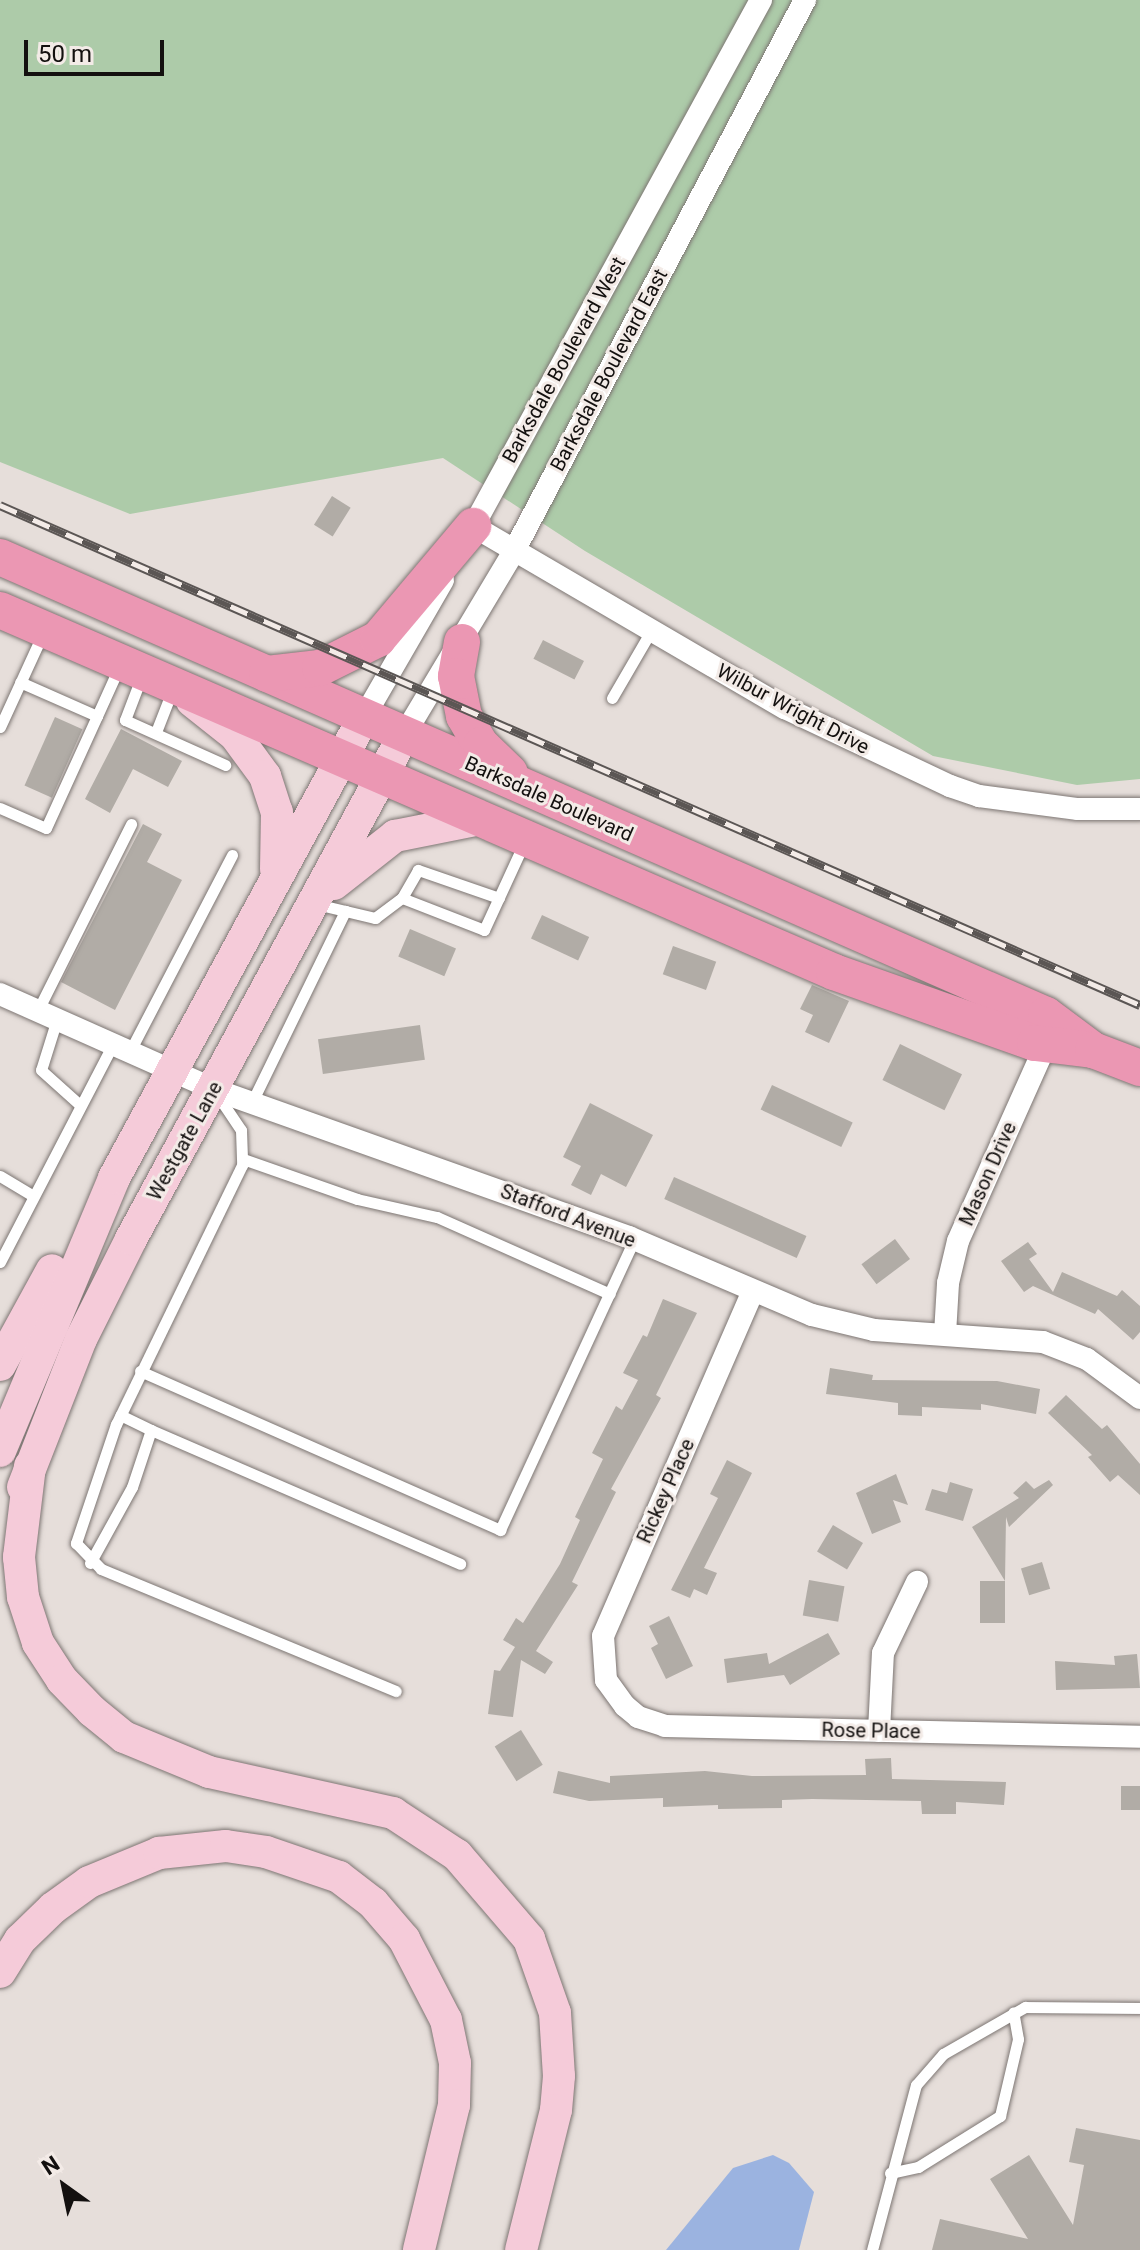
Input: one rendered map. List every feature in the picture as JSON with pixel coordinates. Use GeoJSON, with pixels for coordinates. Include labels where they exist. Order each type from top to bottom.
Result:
{"type":"FeatureCollection","features":[{"type":"Feature","properties":{"kind":"main road"},"geometry":{"type":"LineString","coordinates":[[261,673],[320,668],[378,639],[473,526]]}},
{"type":"Feature","properties":{"kind":"main road","name":"Barksdale Boulevard"},"geometry":{"type":"LineString","coordinates":[[3,566],[364,717],[758,890],[1051,1034],[1140,1068]]}},
{"type":"Feature","properties":{"kind":"main road","name":"Barksdale Boulevard"},"geometry":{"type":"LineString","coordinates":[[0,610],[882,991],[1051,1034]]}},
{"type":"Feature","properties":{"kind":"main road"},"geometry":{"type":"LineString","coordinates":[[462,642],[456,676],[469,727],[525,788]]}},
{"type":"Feature","properties":{"kind":"main road"},"geometry":{"type":"LineString","coordinates":[[146,675],[235,735],[265,776],[280,840],[270,891]]}},
{"type":"Feature","properties":{"kind":"main road"},"geometry":{"type":"LineString","coordinates":[[0,1451],[114,1178],[364,717]]}},
{"type":"Feature","properties":{"kind":"main road","name":"Westgate Lane"},"geometry":{"type":"LineString","coordinates":[[0,1563],[30,1466],[81,1339],[213,1089],[327,904],[404,735]]}},
{"type":"Feature","properties":{"kind":"main road"},"geometry":{"type":"LineString","coordinates":[[327,904],[395,836],[481,819]]}},
{"type":"Feature","properties":{"kind":"main road"},"geometry":{"type":"LineString","coordinates":[[741,932],[758,890]]}},
{"type":"Feature","properties":{"kind":"main road"},"geometry":{"type":"LineString","coordinates":[[0,1365],[70,1239],[114,1178]]}},
{"type":"Feature","properties":{"kind":"main road"},"geometry":{"type":"LineString","coordinates":[[30,1466],[19,1557],[23,1597],[38,1643],[62,1680],[92,1711],[124,1737],[209,1772],[393,1813],[457,1855],[529,1939],[555,2013],[559,2076],[556,2110],[521,2250]]}},
{"type":"Feature","properties":{"kind":"main road"},"geometry":{"type":"LineString","coordinates":[[0,1972],[20,1940],[53,1908],[89,1882],[159,1853],[226,1846],[266,1852],[339,1877],[373,1903],[404,1939],[446,2020],[455,2063],[454,2105],[419,2250]]}},
{"type":"Feature","properties":{"kind":"street","name":"Barksdale Boulevard West"},"geometry":{"type":"LineString","coordinates":[[364,717],[473,526],[761,0]]}},
{"type":"Feature","properties":{"kind":"street","name":"Barksdale Boulevard East"},"geometry":{"type":"LineString","coordinates":[[404,735],[514,551],[805,0]]}},
{"type":"Feature","properties":{"kind":"street","name":"Wilbur Wright Drive"},"geometry":{"type":"LineString","coordinates":[[473,526],[651,631],[847,740],[950,786],[979,796],[1078,809],[1140,809]]}},
{"type":"Feature","properties":{"kind":"street","name":"Stafford Avenue"},"geometry":{"type":"LineString","coordinates":[[0,994],[251,1104],[634,1240],[753,1291],[853,1328],[1021,1337],[1067,1350],[1109,1373],[1140,1398]]}},
{"type":"Feature","properties":{"kind":"street","name":"Mason Drive"},"geometry":{"type":"LineString","coordinates":[[945,1334],[948,1283],[958,1241],[1051,1034]]}},
{"type":"Feature","properties":{"kind":"street","name":"Rickey Place"},"geometry":{"type":"LineString","coordinates":[[614,1693],[603,1666],[603,1636],[753,1291]]}},
{"type":"Feature","properties":{"kind":"street"},"geometry":{"type":"LineString","coordinates":[[879,1731],[883,1653],[917,1582]]}},
{"type":"Feature","properties":{"kind":"street","name":"Rose Place"},"geometry":{"type":"LineString","coordinates":[[614,1693],[638,1717],[665,1726],[1140,1737]]}},
{"type":"Feature","properties":{"kind":"lane"},"geometry":{"type":"LineString","coordinates":[[0,727],[44,630]]}},
{"type":"Feature","properties":{"kind":"lane"},"geometry":{"type":"LineString","coordinates":[[612,698],[651,631]]}},
{"type":"Feature","properties":{"kind":"lane"},"geometry":{"type":"LineString","coordinates":[[0,808],[46,828],[97,716],[146,675]]}},
{"type":"Feature","properties":{"kind":"lane"},"geometry":{"type":"LineString","coordinates":[[146,675],[125,720],[225,765]]}},
{"type":"Feature","properties":{"kind":"lane"},"geometry":{"type":"LineString","coordinates":[[146,675],[156,732]]}},
{"type":"Feature","properties":{"kind":"lane"},"geometry":{"type":"LineString","coordinates":[[20,682],[97,716]]}},
{"type":"Feature","properties":{"kind":"lane"},"geometry":{"type":"LineString","coordinates":[[80,1105],[41,1070],[47,1014],[131,824]]}},
{"type":"Feature","properties":{"kind":"lane"},"geometry":{"type":"LineString","coordinates":[[402,898],[484,930],[526,838]]}},
{"type":"Feature","properties":{"kind":"lane"},"geometry":{"type":"LineString","coordinates":[[0,1262],[80,1105],[122,1047],[232,855]]}},
{"type":"Feature","properties":{"kind":"lane"},"geometry":{"type":"LineString","coordinates":[[251,1104],[327,904],[375,918],[402,898],[418,870],[499,898]]}},
{"type":"Feature","properties":{"kind":"lane"},"geometry":{"type":"LineString","coordinates":[[213,1089],[238,1123],[243,1159],[120,1415],[75,1536],[78,1549],[90,1563],[396,1691]]}},
{"type":"Feature","properties":{"kind":"lane"},"geometry":{"type":"LineString","coordinates":[[243,1159],[357,1199],[437,1217],[610,1294]]}},
{"type":"Feature","properties":{"kind":"lane"},"geometry":{"type":"LineString","coordinates":[[0,1176],[32,1195]]}},
{"type":"Feature","properties":{"kind":"lane"},"geometry":{"type":"LineString","coordinates":[[140,1371],[500,1530],[634,1240]]}},
{"type":"Feature","properties":{"kind":"lane"},"geometry":{"type":"LineString","coordinates":[[120,1415],[460,1564]]}},
{"type":"Feature","properties":{"kind":"lane"},"geometry":{"type":"LineString","coordinates":[[90,1563],[132,1487],[151,1430]]}},
{"type":"Feature","properties":{"kind":"lane"},"geometry":{"type":"LineString","coordinates":[[872,2250],[890,2173],[924,2073],[943,2054],[1013,2012],[1040,2004],[1140,2008]]}},
{"type":"Feature","properties":{"kind":"lane"},"geometry":{"type":"LineString","coordinates":[[890,2173],[918,2167],[1000,2116],[1018,2039],[1013,2012]]}},
{"type":"Feature","properties":{"kind":"green space"},"geometry":{"type":"Polygon","coordinates":[[[0,0],[1140,0],[1140,779],[1077,785],[933,756],[585,551],[443,458],[130,514],[0,462],[0,0]]]}},
{"type":"Feature","properties":{"kind":"water"},"geometry":{"type":"Polygon","coordinates":[[[773,2155],[789,2163],[814,2192],[799,2250],[666,2250],[733,2168],[773,2155]]]}},
{"type":"Feature","properties":{"kind":"building"},"geometry":{"type":"Polygon","coordinates":[[[332,496],[351,508],[333,536],[314,525],[332,496]]]}},
{"type":"Feature","properties":{"kind":"building"},"geometry":{"type":"Polygon","coordinates":[[[543,640],[584,661],[574,680],[533,659],[543,640]]]}},
{"type":"Feature","properties":{"kind":"building"},"geometry":{"type":"Polygon","coordinates":[[[55,717],[82,729],[52,798],[24,786],[55,717]]]}},
{"type":"Feature","properties":{"kind":"building"},"geometry":{"type":"Polygon","coordinates":[[[121,729],[182,761],[168,787],[133,769],[110,813],[85,799],[121,729]]]}},
{"type":"Feature","properties":{"kind":"building"},"geometry":{"type":"Polygon","coordinates":[[[143,824],[162,834],[147,862],[182,880],[115,1010],[61,982],[143,824]]]}},
{"type":"Feature","properties":{"kind":"building"},"geometry":{"type":"Polygon","coordinates":[[[542,915],[589,937],[578,961],[531,939],[542,915]]]}},
{"type":"Feature","properties":{"kind":"building"},"geometry":{"type":"Polygon","coordinates":[[[410,929],[456,949],[444,976],[398,957],[410,929]]]}},
{"type":"Feature","properties":{"kind":"building"},"geometry":{"type":"Polygon","coordinates":[[[673,946],[716,962],[706,990],[663,974],[673,946]]]}},
{"type":"Feature","properties":{"kind":"building"},"geometry":{"type":"Polygon","coordinates":[[[812,985],[849,1001],[829,1043],[805,1032],[813,1015],[800,1009],[812,985]]]}},
{"type":"Feature","properties":{"kind":"building"},"geometry":{"type":"Polygon","coordinates":[[[420,1025],[425,1060],[323,1074],[318,1039],[420,1025]]]}},
{"type":"Feature","properties":{"kind":"building"},"geometry":{"type":"Polygon","coordinates":[[[900,1044],[962,1074],[944,1110],[882,1080],[900,1044]]]}},
{"type":"Feature","properties":{"kind":"building"},"geometry":{"type":"Polygon","coordinates":[[[772,1085],[853,1123],[841,1147],[761,1109],[772,1085]]]}},
{"type":"Feature","properties":{"kind":"building"},"geometry":{"type":"Polygon","coordinates":[[[590,1103],[653,1135],[626,1187],[601,1174],[591,1195],[571,1185],[581,1166],[563,1157],[590,1103]]]}},
{"type":"Feature","properties":{"kind":"building"},"geometry":{"type":"Polygon","coordinates":[[[674,1177],[806,1236],[797,1258],[664,1199],[674,1177]]]}},
{"type":"Feature","properties":{"kind":"building"},"geometry":{"type":"Polygon","coordinates":[[[895,1239],[910,1259],[877,1284],[861,1264],[895,1239]]]}},
{"type":"Feature","properties":{"kind":"building"},"geometry":{"type":"Polygon","coordinates":[[[1028,1242],[1037,1254],[1029,1259],[1053,1292],[1062,1272],[1117,1296],[1122,1290],[1140,1306],[1140,1332],[1133,1340],[1098,1309],[1095,1314],[1033,1286],[1024,1292],[1001,1261],[1028,1242]]]}},
{"type":"Feature","properties":{"kind":"building"},"geometry":{"type":"Polygon","coordinates":[[[663,1299],[697,1313],[656,1395],[661,1398],[611,1489],[616,1492],[572,1582],[578,1585],[536,1651],[553,1662],[545,1674],[521,1660],[513,1717],[488,1714],[494,1670],[500,1671],[515,1647],[503,1640],[516,1618],[523,1623],[560,1564],[580,1520],[575,1517],[603,1459],[592,1453],[616,1406],[622,1410],[638,1380],[623,1373],[643,1335],[647,1337],[663,1299]]]}},
{"type":"Feature","properties":{"kind":"building"},"geometry":{"type":"Polygon","coordinates":[[[830,1368],[873,1375],[872,1380],[997,1381],[1040,1389],[1036,1414],[981,1404],[981,1410],[922,1407],[922,1416],[898,1415],[898,1403],[826,1394],[830,1368]]]}},
{"type":"Feature","properties":{"kind":"building"},"geometry":{"type":"Polygon","coordinates":[[[1066,1395],[1102,1429],[1107,1425],[1140,1464],[1140,1495],[1118,1475],[1110,1482],[1088,1457],[1092,1455],[1048,1413],[1066,1395]]]}},
{"type":"Feature","properties":{"kind":"building"},"geometry":{"type":"Polygon","coordinates":[[[727,1460],[752,1473],[704,1568],[717,1573],[707,1595],[694,1589],[690,1598],[671,1590],[718,1498],[710,1494],[727,1460]]]}},
{"type":"Feature","properties":{"kind":"building"},"geometry":{"type":"Polygon","coordinates":[[[896,1474],[908,1505],[893,1500],[901,1522],[872,1534],[856,1493],[896,1474]]]}},
{"type":"Feature","properties":{"kind":"building"},"geometry":{"type":"Polygon","coordinates":[[[1049,1480],[1053,1485],[1009,1527],[1006,1517],[1005,1581],[972,1527],[1019,1498],[1013,1493],[1026,1481],[1034,1489],[1049,1480]]]}},
{"type":"Feature","properties":{"kind":"building"},"geometry":{"type":"Polygon","coordinates":[[[950,1482],[973,1489],[963,1521],[925,1510],[932,1489],[947,1493],[950,1482]]]}},
{"type":"Feature","properties":{"kind":"building"},"geometry":{"type":"Polygon","coordinates":[[[833,1525],[863,1543],[847,1570],[817,1552],[833,1525]]]}},
{"type":"Feature","properties":{"kind":"building"},"geometry":{"type":"Polygon","coordinates":[[[1042,1562],[1050,1589],[1029,1595],[1021,1568],[1042,1562]]]}},
{"type":"Feature","properties":{"kind":"building"},"geometry":{"type":"Polygon","coordinates":[[[809,1580],[844,1586],[838,1622],[803,1615],[809,1580]]]}},
{"type":"Feature","properties":{"kind":"building"},"geometry":{"type":"Polygon","coordinates":[[[980,1581],[1005,1581],[1005,1623],[980,1623],[980,1581]]]}},
{"type":"Feature","properties":{"kind":"building"},"geometry":{"type":"Polygon","coordinates":[[[669,1616],[693,1666],[666,1679],[651,1648],[658,1644],[649,1626],[669,1616]]]}},
{"type":"Feature","properties":{"kind":"building"},"geometry":{"type":"Polygon","coordinates":[[[828,1633],[840,1654],[790,1685],[784,1675],[727,1683],[724,1659],[767,1653],[769,1664],[828,1633]]]}},
{"type":"Feature","properties":{"kind":"building"},"geometry":{"type":"Polygon","coordinates":[[[1137,1654],[1140,1688],[1056,1690],[1055,1661],[1115,1665],[1114,1656],[1137,1654]]]}},
{"type":"Feature","properties":{"kind":"building"},"geometry":{"type":"Polygon","coordinates":[[[521,1730],[543,1765],[516,1781],[495,1746],[521,1730]]]}},
{"type":"Feature","properties":{"kind":"building"},"geometry":{"type":"Polygon","coordinates":[[[891,1758],[892,1779],[1006,1782],[1004,1805],[956,1802],[956,1814],[922,1814],[921,1801],[812,1799],[782,1800],[782,1808],[718,1809],[718,1805],[663,1807],[663,1798],[589,1801],[553,1793],[558,1771],[610,1783],[610,1776],[705,1771],[752,1776],[866,1775],[865,1759],[891,1758]]]}},
{"type":"Feature","properties":{"kind":"building"},"geometry":{"type":"Polygon","coordinates":[[[1121,1786],[1140,1786],[1140,1810],[1121,1810],[1121,1786]]]}},
{"type":"Feature","properties":{"kind":"building"},"geometry":{"type":"Polygon","coordinates":[[[1076,2128],[1140,2140],[1140,2250],[932,2250],[940,2219],[1028,2239],[990,2179],[1029,2155],[1073,2225],[1084,2165],[1069,2162],[1076,2128]]]}},
{"type":"Feature","properties":{"kind":"railway"},"geometry":{"type":"LineString","coordinates":[[0,505],[1140,1005]]}}]}
